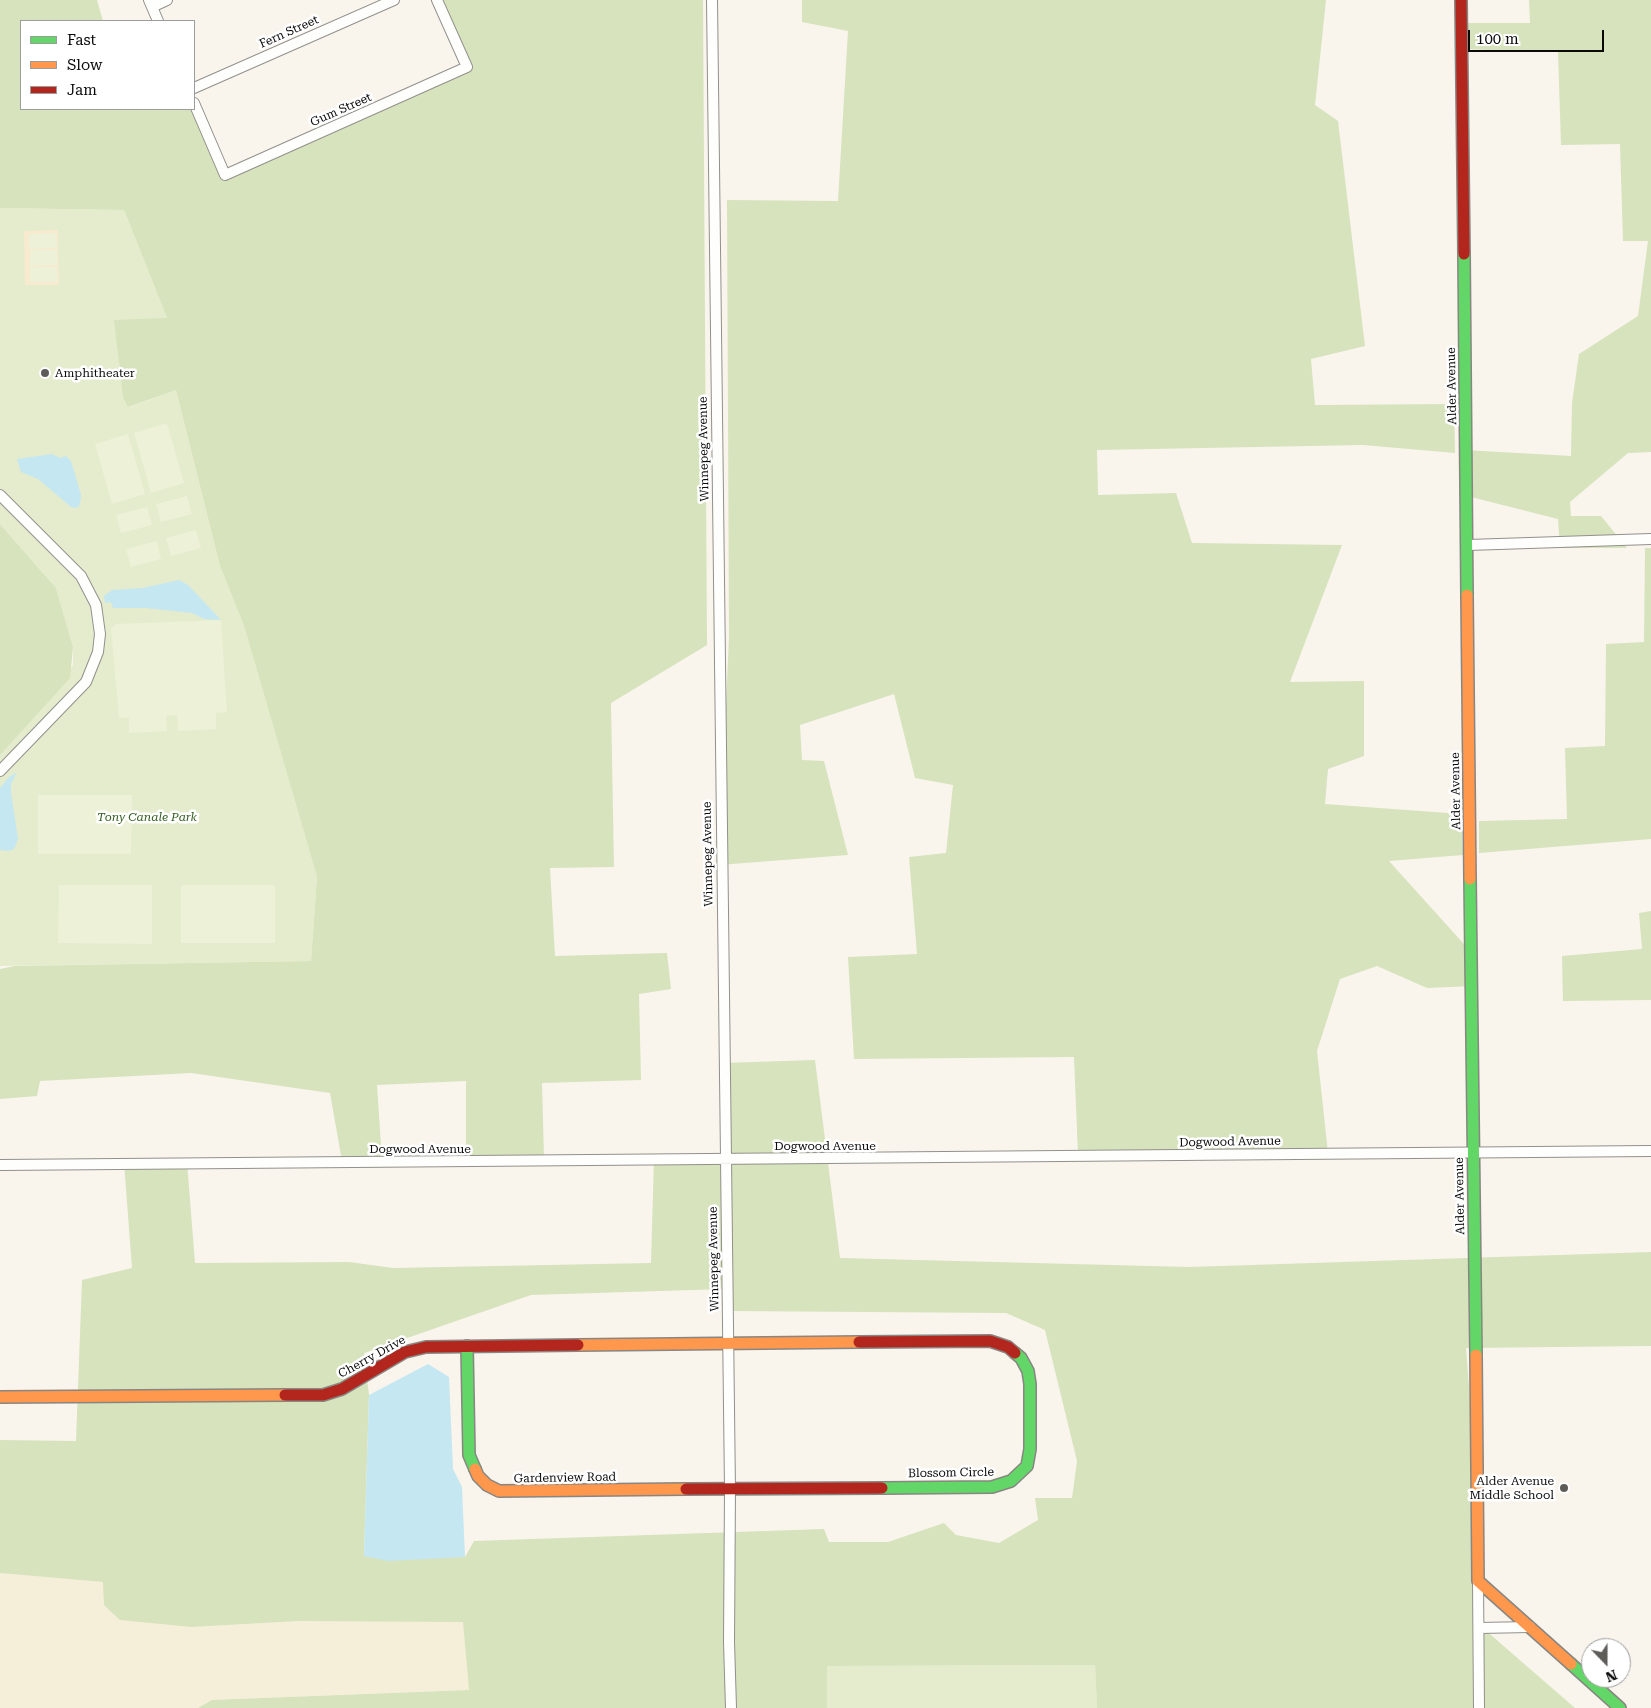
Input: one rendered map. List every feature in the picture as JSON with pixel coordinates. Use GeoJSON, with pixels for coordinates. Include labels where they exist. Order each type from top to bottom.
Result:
{"type":"FeatureCollection","features":[{"type":"Feature","properties":{"kind":"street"},"geometry":{"type":"LineString","coordinates":[[158,20],[151,3],[167,0]]}},
{"type":"Feature","properties":{"kind":"street","name":"Fern Street"},"geometry":{"type":"LineString","coordinates":[[195,88],[394,0]]}},
{"type":"Feature","properties":{"kind":"street","name":"Gum Street"},"geometry":{"type":"LineString","coordinates":[[195,105],[225,175],[467,67],[437,0]]}},
{"type":"Feature","properties":{"kind":"street","name":"Winnepeg Avenue"},"geometry":{"type":"LineString","coordinates":[[712,0],[730,1489],[728,1642],[731,1708]]}},
{"type":"Feature","properties":{"kind":"street","name":"Alder Avenue"},"geometry":{"type":"LineString","coordinates":[[1462,0],[1479,1708]]}},
{"type":"Feature","properties":{"kind":"street"},"geometry":{"type":"LineString","coordinates":[[0,495],[82,576],[96,605],[100,634],[98,652],[86,682],[0,771]]}},
{"type":"Feature","properties":{"kind":"street"},"geometry":{"type":"LineString","coordinates":[[1468,546],[1651,539]]}},
{"type":"Feature","properties":{"kind":"street","name":"Dogwood Avenue"},"geometry":{"type":"LineString","coordinates":[[0,1165],[1651,1151]]}},
{"type":"Feature","properties":{"kind":"street","name":"Blossom Circle"},"geometry":{"type":"LineString","coordinates":[[728,1344],[990,1341],[1008,1347],[1021,1358],[1028,1371],[1030,1384],[1030,1449],[1027,1466],[1019,1476],[1002,1485],[730,1489]]}},
{"type":"Feature","properties":{"kind":"street","name":"Cherry Drive"},"geometry":{"type":"LineString","coordinates":[[0,1397],[323,1395],[342,1389],[414,1348],[728,1344]]}},
{"type":"Feature","properties":{"kind":"street","name":"Gardenview Road"},"geometry":{"type":"LineString","coordinates":[[468,1346],[469,1455],[478,1476],[487,1485],[498,1491],[512,1492],[730,1489]]}},
{"type":"Feature","properties":{"kind":"street"},"geometry":{"type":"LineString","coordinates":[[1478,1582],[1620,1708]]}},
{"type":"Feature","properties":{"kind":"street"},"geometry":{"type":"LineString","coordinates":[[1479,1628],[1530,1627]]}},
{"type":"Feature","properties":{"kind":"shaded area"},"geometry":{"type":"Polygon","coordinates":[[[0,1573],[104,1582],[192,1627],[299,1621],[463,1621],[469,1690],[213,1700],[198,1708],[0,1708],[0,1573]]]}},
{"type":"Feature","properties":{"kind":"green space"},"geometry":{"type":"Polygon","coordinates":[[[0,0],[97,0],[103,20],[20,20],[20,110],[191,110],[222,173],[464,67],[435,0],[703,0],[707,645],[611,703],[614,867],[550,868],[555,956],[667,953],[671,989],[639,994],[641,1080],[542,1083],[544,1159],[466,1160],[466,1081],[377,1085],[382,1160],[342,1161],[330,1093],[191,1073],[40,1081],[37,1096],[0,1099],[0,969],[15,966],[311,961],[317,877],[244,626],[220,566],[176,390],[128,407],[123,397],[114,320],[167,318],[124,210],[0,208],[0,0]]]}},
{"type":"Feature","properties":{"kind":"green space"},"geometry":{"type":"Polygon","coordinates":[[[802,0],[1326,0],[1315,105],[1338,121],[1365,346],[1311,359],[1315,405],[1454,404],[1455,453],[1363,445],[1097,450],[1098,495],[1176,493],[1192,543],[1342,545],[1290,682],[1364,681],[1364,756],[1328,769],[1325,804],[1461,814],[1463,855],[1389,861],[1472,953],[1473,986],[1427,988],[1377,966],[1340,979],[1317,1051],[1328,1153],[1078,1154],[1074,1057],[854,1059],[848,957],[917,954],[909,857],[946,853],[953,785],[915,778],[894,694],[800,725],[802,760],[824,761],[848,855],[719,865],[729,637],[727,200],[838,201],[848,31],[802,22],[802,0]]]}},
{"type":"Feature","properties":{"kind":"green space"},"geometry":{"type":"Polygon","coordinates":[[[1529,0],[1651,0],[1651,452],[1628,453],[1570,502],[1571,516],[1601,516],[1627,548],[1560,548],[1558,519],[1467,496],[1465,450],[1571,456],[1572,403],[1579,354],[1638,316],[1648,241],[1623,241],[1620,144],[1561,145],[1558,52],[1462,49],[1463,23],[1530,23],[1529,0]]]}},
{"type":"Feature","properties":{"kind":"green space","name":"Tony Canale Park"},"geometry":{"type":"Polygon","coordinates":[[[0,208],[124,210],[167,318],[119,352],[119,375],[129,407],[176,390],[220,566],[244,626],[317,877],[311,961],[0,966],[0,755],[73,665],[73,647],[56,588],[0,524],[0,208]]]}},
{"type":"Feature","properties":{"kind":"green space"},"geometry":{"type":"Polygon","coordinates":[[[56,233],[57,248],[29,249],[29,234],[56,233]]]}},
{"type":"Feature","properties":{"kind":"green space"},"geometry":{"type":"Polygon","coordinates":[[[30,250],[57,250],[57,265],[30,266],[30,250]]]}},
{"type":"Feature","properties":{"kind":"green space"},"geometry":{"type":"Polygon","coordinates":[[[30,267],[57,267],[57,282],[30,282],[30,267]]]}},
{"type":"Feature","properties":{"kind":"green space"},"geometry":{"type":"Polygon","coordinates":[[[167,423],[184,483],[151,493],[134,433],[167,423]]]}},
{"type":"Feature","properties":{"kind":"green space"},"geometry":{"type":"Polygon","coordinates":[[[128,434],[145,494],[112,504],[95,444],[128,434]]]}},
{"type":"Feature","properties":{"kind":"green space"},"geometry":{"type":"Polygon","coordinates":[[[187,496],[192,514],[161,522],[156,504],[187,496]]]}},
{"type":"Feature","properties":{"kind":"green space"},"geometry":{"type":"Polygon","coordinates":[[[147,507],[152,525],[121,533],[116,515],[147,507]]]}},
{"type":"Feature","properties":{"kind":"green space"},"geometry":{"type":"Polygon","coordinates":[[[0,524],[56,588],[73,647],[70,678],[0,755],[0,524]]]}},
{"type":"Feature","properties":{"kind":"green space"},"geometry":{"type":"Polygon","coordinates":[[[196,530],[201,548],[171,556],[166,538],[196,530]]]}},
{"type":"Feature","properties":{"kind":"green space"},"geometry":{"type":"Polygon","coordinates":[[[157,541],[161,559],[131,567],[126,549],[157,541]]]}},
{"type":"Feature","properties":{"kind":"green space"},"geometry":{"type":"Polygon","coordinates":[[[1645,548],[1651,548],[1651,839],[1479,853],[1479,821],[1567,819],[1565,748],[1605,746],[1606,644],[1644,642],[1645,548]]]}},
{"type":"Feature","properties":{"kind":"green space"},"geometry":{"type":"Polygon","coordinates":[[[221,620],[227,712],[216,713],[216,729],[178,731],[177,715],[166,716],[167,731],[129,733],[129,718],[119,718],[111,629],[116,624],[221,620]]]}},
{"type":"Feature","properties":{"kind":"green space"},"geometry":{"type":"Polygon","coordinates":[[[38,795],[132,795],[131,854],[38,854],[38,795]]]}},
{"type":"Feature","properties":{"kind":"green space"},"geometry":{"type":"Polygon","coordinates":[[[59,885],[152,885],[152,944],[58,943],[59,885]]]}},
{"type":"Feature","properties":{"kind":"green space"},"geometry":{"type":"Polygon","coordinates":[[[181,885],[275,885],[275,943],[181,943],[181,885]]]}},
{"type":"Feature","properties":{"kind":"green space"},"geometry":{"type":"Polygon","coordinates":[[[1651,911],[1651,1000],[1563,1001],[1562,956],[1642,949],[1639,913],[1651,911]]]}},
{"type":"Feature","properties":{"kind":"green space"},"geometry":{"type":"Polygon","coordinates":[[[815,1060],[840,1258],[1189,1267],[1651,1252],[1651,1346],[1466,1348],[1477,1490],[1476,1622],[1575,1708],[1097,1708],[1095,1665],[827,1666],[827,1708],[198,1708],[212,1700],[469,1690],[463,1622],[299,1621],[192,1627],[120,1620],[104,1605],[103,1582],[0,1573],[0,1440],[76,1441],[82,1280],[132,1268],[124,1163],[187,1162],[195,1263],[349,1262],[393,1268],[651,1263],[654,1157],[723,1157],[722,1063],[815,1060]],[[726,1289],[531,1295],[364,1353],[369,1395],[364,1556],[465,1557],[474,1541],[824,1529],[829,1542],[888,1542],[944,1523],[956,1535],[999,1543],[1038,1520],[1035,1498],[1072,1498],[1077,1461],[1045,1330],[1006,1313],[728,1311],[726,1289]]]}},
{"type":"Feature","properties":{"kind":"green space"},"geometry":{"type":"Polygon","coordinates":[[[1095,1665],[1097,1708],[827,1708],[827,1666],[1095,1665]]]}},
{"type":"Feature","properties":{"kind":"sand"},"geometry":{"type":"Polygon","coordinates":[[[58,230],[59,285],[25,285],[24,231],[58,230]]]}},
{"type":"Feature","properties":{"kind":"water"},"geometry":{"type":"Polygon","coordinates":[[[52,454],[60,458],[66,456],[71,461],[81,495],[80,504],[77,508],[71,507],[38,479],[21,472],[17,459],[52,454]]]}},
{"type":"Feature","properties":{"kind":"water"},"geometry":{"type":"Polygon","coordinates":[[[179,580],[188,585],[221,620],[204,619],[192,613],[146,608],[113,608],[111,602],[105,603],[104,596],[112,590],[143,588],[179,580]]]}},
{"type":"Feature","properties":{"kind":"water"},"geometry":{"type":"Polygon","coordinates":[[[17,772],[11,784],[11,793],[18,839],[14,849],[9,851],[0,850],[0,788],[9,777],[17,772]]]}},
{"type":"Feature","properties":{"kind":"water"},"geometry":{"type":"Polygon","coordinates":[[[428,1364],[449,1377],[453,1469],[462,1487],[465,1557],[388,1561],[364,1556],[369,1395],[428,1364]]]}},
{"type":"Feature","properties":{"kind":"traffic: fast"},"geometry":{"type":"LineString","coordinates":[[1464,254],[1467,595]]}},
{"type":"Feature","properties":{"kind":"traffic: fast"},"geometry":{"type":"LineString","coordinates":[[1470,879],[1476,1355]]}},
{"type":"Feature","properties":{"kind":"traffic: fast"},"geometry":{"type":"LineString","coordinates":[[467,1346],[469,1455],[475,1469]]}},
{"type":"Feature","properties":{"kind":"traffic: fast"},"geometry":{"type":"LineString","coordinates":[[882,1488],[992,1487],[1011,1481],[1027,1466],[1030,1449],[1030,1384],[1028,1371],[1021,1358],[1015,1353]]}},
{"type":"Feature","properties":{"kind":"traffic: fast"},"geometry":{"type":"LineString","coordinates":[[1571,1664],[1620,1708]]}},
{"type":"Feature","properties":{"kind":"traffic: slow"},"geometry":{"type":"LineString","coordinates":[[1467,595],[1470,879]]}},
{"type":"Feature","properties":{"kind":"traffic: slow"},"geometry":{"type":"LineString","coordinates":[[578,1345],[859,1342]]}},
{"type":"Feature","properties":{"kind":"traffic: slow"},"geometry":{"type":"LineString","coordinates":[[1476,1355],[1478,1581],[1571,1664]]}},
{"type":"Feature","properties":{"kind":"traffic: slow"},"geometry":{"type":"LineString","coordinates":[[0,1397],[285,1395]]}},
{"type":"Feature","properties":{"kind":"traffic: slow"},"geometry":{"type":"LineString","coordinates":[[475,1469],[478,1476],[487,1485],[499,1491],[686,1489]]}},
{"type":"Feature","properties":{"kind":"traffic: jam"},"geometry":{"type":"LineString","coordinates":[[1461,0],[1464,254]]}},
{"type":"Feature","properties":{"kind":"traffic: jam"},"geometry":{"type":"LineString","coordinates":[[859,1342],[990,1341],[1008,1347],[1015,1353]]}},
{"type":"Feature","properties":{"kind":"traffic: jam"},"geometry":{"type":"LineString","coordinates":[[285,1395],[323,1395],[342,1389],[405,1352],[426,1347],[578,1345]]}},
{"type":"Feature","properties":{"kind":"traffic: jam"},"geometry":{"type":"LineString","coordinates":[[686,1489],[882,1488]]}},
{"type":"Feature","properties":{"kind":"place","name":"Amphitheater"},"geometry":{"type":"Point","coordinates":[45,373]}},
{"type":"Feature","properties":{"kind":"place","name":"Alder Avenue Middle School"},"geometry":{"type":"Point","coordinates":[1564,1488]}}]}
